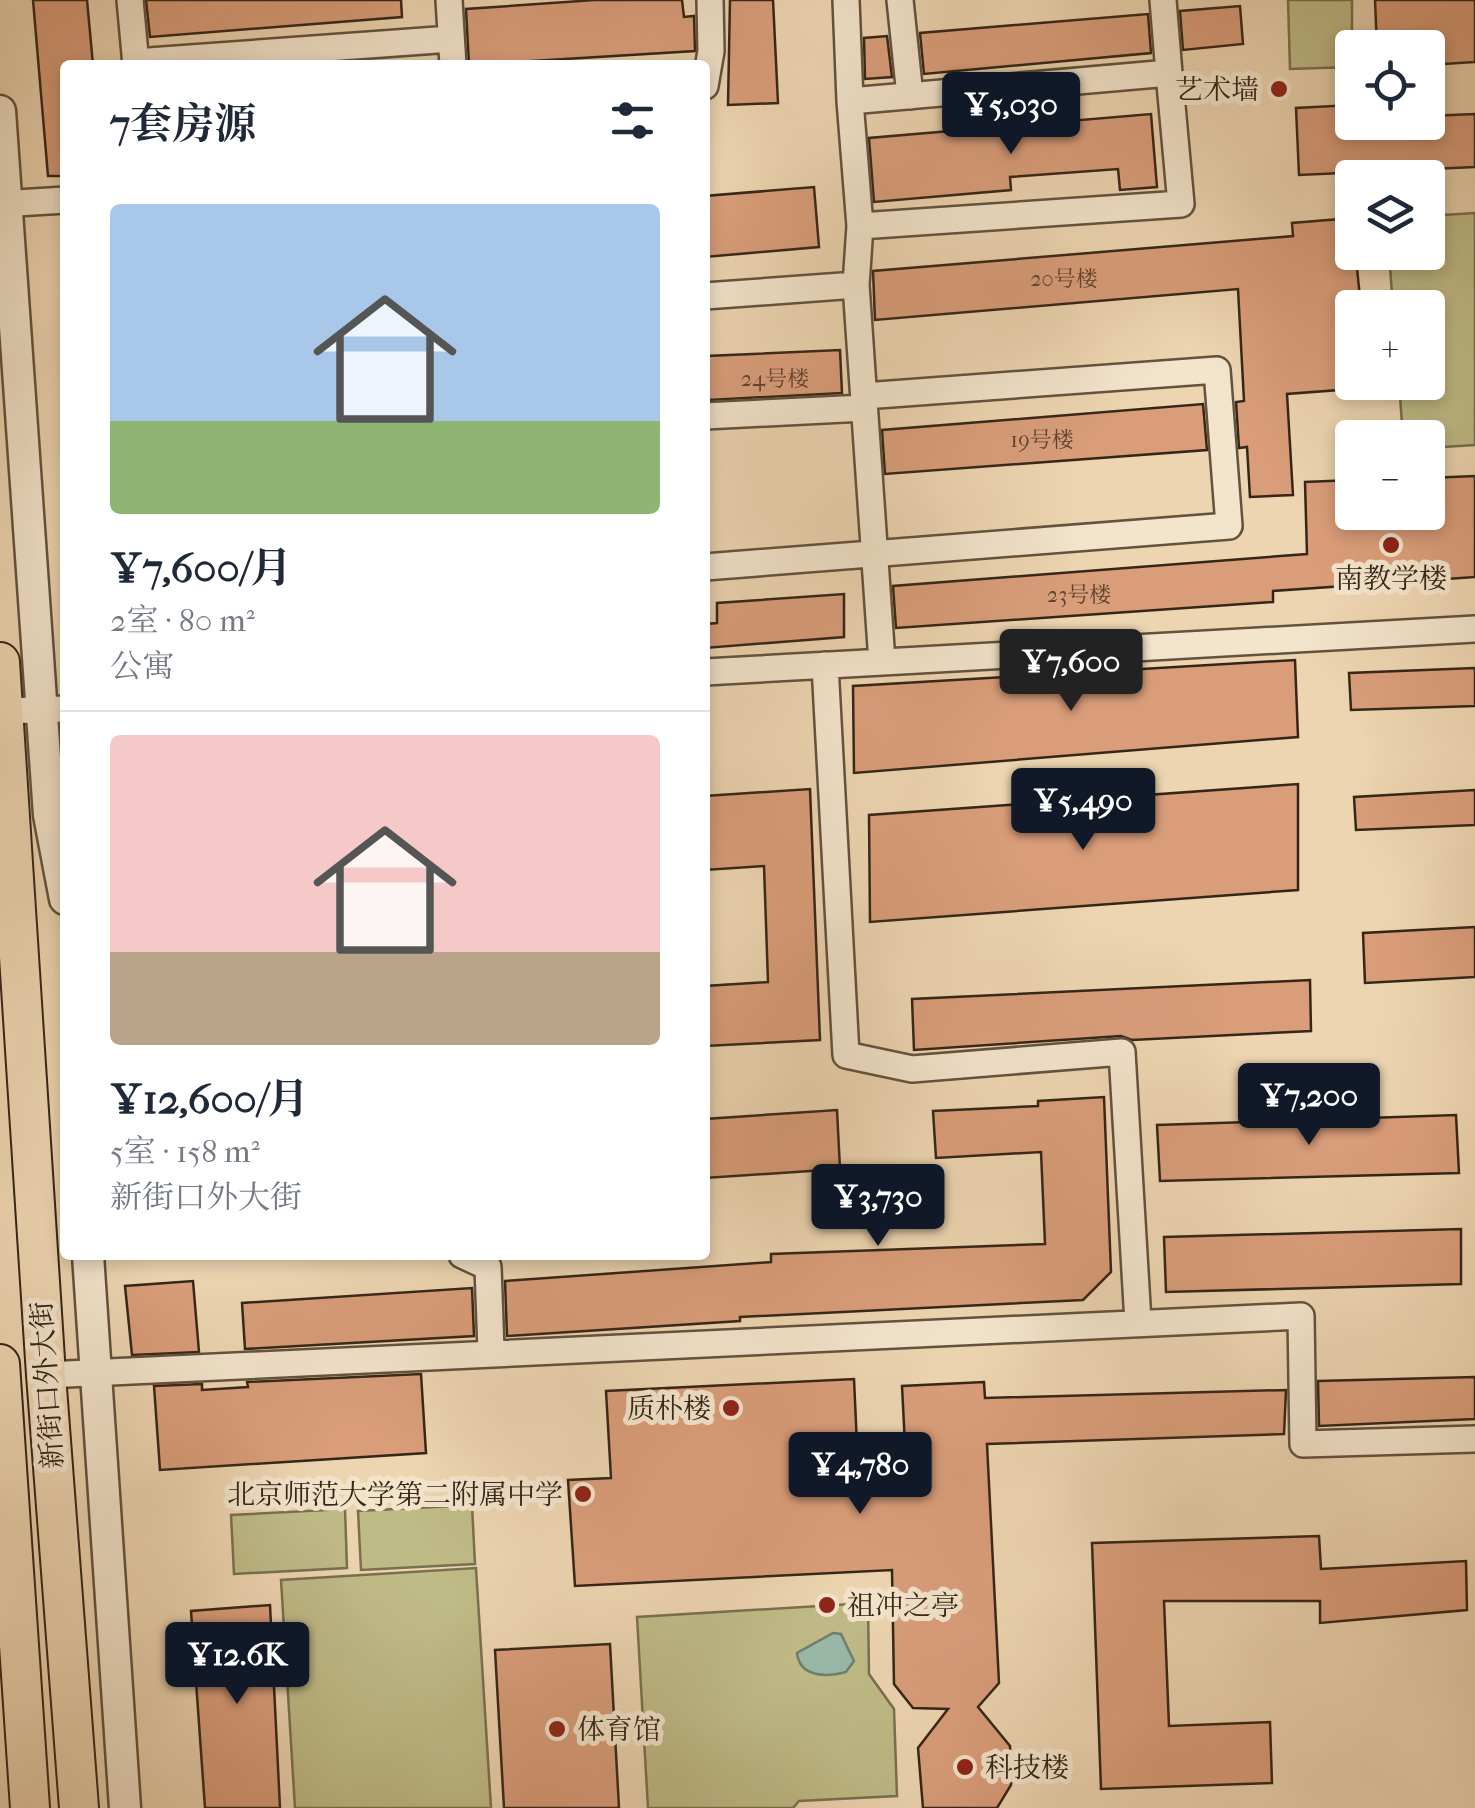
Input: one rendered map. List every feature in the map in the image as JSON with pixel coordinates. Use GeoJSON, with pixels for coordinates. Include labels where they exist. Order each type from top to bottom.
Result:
{"type":"FeatureCollection","features":[{"type":"Feature","properties":{"kind":"main road","name":"新街口外大街"},"geometry":{"type":"LineString","coordinates":[[0,662],[46,1375],[79,1808]]}},
{"type":"Feature","properties":{"kind":"main road","name":"新街口外大街"},"geometry":{"type":"LineString","coordinates":[[0,1364],[30,1808]]}},
{"type":"Feature","properties":{"kind":"street"},"geometry":{"type":"LineString","coordinates":[[130,0],[135,60]]}},
{"type":"Feature","properties":{"kind":"street"},"geometry":{"type":"LineString","coordinates":[[449,0],[453,60]]}},
{"type":"Feature","properties":{"kind":"street"},"geometry":{"type":"LineString","coordinates":[[709,60],[710,0]]}},
{"type":"Feature","properties":{"kind":"street"},"geometry":{"type":"LineString","coordinates":[[846,0],[860,226],[856,285],[882,662]]}},
{"type":"Feature","properties":{"kind":"street"},"geometry":{"type":"LineString","coordinates":[[900,0],[910,96]]}},
{"type":"Feature","properties":{"kind":"street"},"geometry":{"type":"LineString","coordinates":[[860,226],[1181,204],[1163,0]]}},
{"type":"Feature","properties":{"kind":"street"},"geometry":{"type":"LineString","coordinates":[[174,60],[451,39]]}},
{"type":"Feature","properties":{"kind":"street"},"geometry":{"type":"LineString","coordinates":[[850,101],[1169,73]]}},
{"type":"Feature","properties":{"kind":"street"},"geometry":{"type":"LineString","coordinates":[[0,110],[3,204],[53,710],[49,816],[60,873]]}},
{"type":"Feature","properties":{"kind":"street"},"geometry":{"type":"LineString","coordinates":[[3,204],[60,200]]}},
{"type":"Feature","properties":{"kind":"street"},"geometry":{"type":"LineString","coordinates":[[710,296],[856,285]]}},
{"type":"Feature","properties":{"kind":"street"},"geometry":{"type":"LineString","coordinates":[[710,416],[1217,370],[1229,526],[710,567]]}},
{"type":"Feature","properties":{"kind":"street"},"geometry":{"type":"LineString","coordinates":[[710,672],[1475,629]]}},
{"type":"Feature","properties":{"kind":"street"},"geometry":{"type":"LineString","coordinates":[[825,666],[846,1056],[912,1070],[1122,1052],[1138,1322]]}},
{"type":"Feature","properties":{"kind":"street"},"geometry":{"type":"LineString","coordinates":[[4,711],[53,710]]}},
{"type":"Feature","properties":{"kind":"street"},"geometry":{"type":"LineString","coordinates":[[88,1260],[124,1808]]}},
{"type":"Feature","properties":{"kind":"street"},"geometry":{"type":"LineString","coordinates":[[474,1260],[488,1266],[491,1351]]}},
{"type":"Feature","properties":{"kind":"street"},"geometry":{"type":"LineString","coordinates":[[46,1375],[491,1351],[1300,1316],[1303,1444],[1475,1439]]}},
{"type":"Feature","properties":{"kind":"shaded area"},"geometry":{"type":"Polygon","coordinates":[[[1288,0],[1352,0],[1352,30],[1335,30],[1335,68],[1290,69],[1288,0]]]}},
{"type":"Feature","properties":{"kind":"shaded area"},"geometry":{"type":"Polygon","coordinates":[[[1475,213],[1475,445],[1445,447],[1445,420],[1402,420],[1400,400],[1445,400],[1445,290],[1392,290],[1390,270],[1445,270],[1445,215],[1475,213]]]}},
{"type":"Feature","properties":{"kind":"shaded area"},"geometry":{"type":"Polygon","coordinates":[[[472,1505],[475,1564],[361,1570],[358,1511],[472,1505]]]}},
{"type":"Feature","properties":{"kind":"shaded area"},"geometry":{"type":"Polygon","coordinates":[[[345,1509],[347,1568],[234,1574],[231,1515],[345,1509]]]}},
{"type":"Feature","properties":{"kind":"shaded area"},"geometry":{"type":"Polygon","coordinates":[[[476,1568],[491,1808],[295,1808],[281,1580],[476,1568]]]}},
{"type":"Feature","properties":{"kind":"shaded area"},"geometry":{"type":"Polygon","coordinates":[[[868,1603],[869,1674],[894,1709],[897,1796],[799,1801],[793,1808],[648,1808],[637,1617],[868,1603]]]}},
{"type":"Feature","properties":{"kind":"shaded area"},"geometry":{"type":"Polygon","coordinates":[[[833,1633],[841,1634],[854,1661],[846,1672],[823,1675],[803,1667],[797,1653],[833,1633]]]}},
{"type":"Feature","properties":{"kind":"building"},"geometry":{"type":"Polygon","coordinates":[[[33,0],[87,0],[93,60],[60,60],[60,176],[48,176],[33,0]]]}},
{"type":"Feature","properties":{"kind":"building"},"geometry":{"type":"Polygon","coordinates":[[[146,0],[401,0],[402,17],[150,37],[146,0]]]}},
{"type":"Feature","properties":{"kind":"building"},"geometry":{"type":"Polygon","coordinates":[[[595,0],[682,0],[684,17],[694,16],[695,51],[550,60],[469,60],[466,9],[595,0]]]}},
{"type":"Feature","properties":{"kind":"building"},"geometry":{"type":"Polygon","coordinates":[[[730,0],[773,0],[778,103],[728,105],[730,0]]]}},
{"type":"Feature","properties":{"kind":"building"},"geometry":{"type":"Polygon","coordinates":[[[1375,0],[1475,0],[1475,62],[1445,64],[1445,30],[1376,30],[1375,0]]]}},
{"type":"Feature","properties":{"kind":"building"},"geometry":{"type":"Polygon","coordinates":[[[1240,6],[1243,44],[1183,50],[1180,11],[1240,6]]]}},
{"type":"Feature","properties":{"kind":"building"},"geometry":{"type":"Polygon","coordinates":[[[1148,14],[1151,53],[924,74],[920,33],[1148,14]]]}},
{"type":"Feature","properties":{"kind":"building"},"geometry":{"type":"Polygon","coordinates":[[[887,36],[892,77],[865,79],[864,38],[887,36]]]}},
{"type":"Feature","properties":{"kind":"building"},"geometry":{"type":"Polygon","coordinates":[[[1335,106],[1335,140],[1445,140],[1445,115],[1475,114],[1475,167],[1445,168],[1445,160],[1335,160],[1335,173],[1299,175],[1296,108],[1335,106]]]}},
{"type":"Feature","properties":{"kind":"building"},"geometry":{"type":"Polygon","coordinates":[[[1151,114],[1157,187],[1120,190],[1118,169],[1010,177],[1011,190],[874,202],[869,138],[1151,114]]]}},
{"type":"Feature","properties":{"kind":"building"},"geometry":{"type":"Polygon","coordinates":[[[814,187],[819,247],[710,257],[710,196],[814,187]]]}},
{"type":"Feature","properties":{"kind":"building"},"geometry":{"type":"Polygon","coordinates":[[[1335,219],[1335,270],[1357,270],[1359,290],[1335,290],[1335,390],[1287,394],[1293,495],[1250,497],[1247,447],[1239,448],[1236,402],[1244,401],[1238,289],[875,320],[873,271],[1293,236],[1292,223],[1335,219]]]}},
{"type":"Feature","properties":{"kind":"building"},"geometry":{"type":"Polygon","coordinates":[[[840,350],[842,393],[710,400],[710,356],[840,350]]]}},
{"type":"Feature","properties":{"kind":"building"},"geometry":{"type":"Polygon","coordinates":[[[1203,404],[1207,450],[885,474],[882,430],[1203,404]]]}},
{"type":"Feature","properties":{"kind":"building"},"geometry":{"type":"Polygon","coordinates":[[[1475,476],[1475,577],[1273,591],[1273,602],[896,628],[893,586],[1307,554],[1305,482],[1335,481],[1335,530],[1445,530],[1445,477],[1475,476]]]}},
{"type":"Feature","properties":{"kind":"building"},"geometry":{"type":"Polygon","coordinates":[[[844,594],[844,637],[710,648],[710,624],[717,623],[717,603],[844,594]]]}},
{"type":"Feature","properties":{"kind":"building"},"geometry":{"type":"Polygon","coordinates":[[[1295,660],[1298,737],[854,773],[853,686],[1295,660]]]}},
{"type":"Feature","properties":{"kind":"building"},"geometry":{"type":"Polygon","coordinates":[[[1475,668],[1475,706],[1351,710],[1349,673],[1475,668]]]}},
{"type":"Feature","properties":{"kind":"building"},"geometry":{"type":"Polygon","coordinates":[[[1298,784],[1298,890],[870,922],[869,815],[1298,784]]]}},
{"type":"Feature","properties":{"kind":"building"},"geometry":{"type":"Polygon","coordinates":[[[810,789],[820,1040],[710,1046],[710,986],[768,982],[764,866],[710,870],[710,796],[810,789]]]}},
{"type":"Feature","properties":{"kind":"building"},"geometry":{"type":"Polygon","coordinates":[[[1475,790],[1475,825],[1356,830],[1354,797],[1475,790]]]}},
{"type":"Feature","properties":{"kind":"building"},"geometry":{"type":"Polygon","coordinates":[[[1475,927],[1475,977],[1365,983],[1363,933],[1475,927]]]}},
{"type":"Feature","properties":{"kind":"building"},"geometry":{"type":"Polygon","coordinates":[[[1310,980],[1311,1031],[1132,1040],[1121,1036],[914,1050],[912,999],[1310,980]]]}},
{"type":"Feature","properties":{"kind":"building"},"geometry":{"type":"Polygon","coordinates":[[[1104,1097],[1111,1272],[1083,1300],[740,1317],[740,1321],[507,1336],[505,1281],[771,1262],[771,1254],[1045,1244],[1041,1152],[936,1158],[933,1111],[1038,1106],[1038,1101],[1104,1097]]]}},
{"type":"Feature","properties":{"kind":"building"},"geometry":{"type":"Polygon","coordinates":[[[837,1110],[840,1169],[710,1178],[710,1119],[837,1110]]]}},
{"type":"Feature","properties":{"kind":"building"},"geometry":{"type":"Polygon","coordinates":[[[1456,1115],[1459,1173],[1160,1181],[1157,1125],[1456,1115]]]}},
{"type":"Feature","properties":{"kind":"building"},"geometry":{"type":"Polygon","coordinates":[[[1461,1229],[1461,1284],[1166,1292],[1164,1237],[1461,1229]]]}},
{"type":"Feature","properties":{"kind":"building"},"geometry":{"type":"Polygon","coordinates":[[[193,1281],[199,1352],[132,1355],[125,1286],[193,1281]]]}},
{"type":"Feature","properties":{"kind":"building"},"geometry":{"type":"Polygon","coordinates":[[[472,1288],[474,1336],[245,1349],[242,1303],[472,1288]]]}},
{"type":"Feature","properties":{"kind":"building"},"geometry":{"type":"Polygon","coordinates":[[[421,1374],[426,1453],[160,1470],[154,1386],[202,1384],[202,1390],[248,1387],[247,1382],[421,1374]]]}},
{"type":"Feature","properties":{"kind":"building"},"geometry":{"type":"Polygon","coordinates":[[[1475,1377],[1475,1419],[1319,1426],[1318,1381],[1475,1377]]]}},
{"type":"Feature","properties":{"kind":"building"},"geometry":{"type":"Polygon","coordinates":[[[854,1379],[858,1467],[906,1465],[902,1386],[984,1382],[985,1398],[1286,1390],[1284,1434],[987,1444],[999,1683],[978,1707],[1010,1746],[1011,1785],[997,1808],[923,1808],[918,1748],[948,1709],[913,1708],[894,1684],[892,1570],[575,1586],[568,1480],[611,1478],[606,1391],[854,1379]]]}},
{"type":"Feature","properties":{"kind":"building"},"geometry":{"type":"Polygon","coordinates":[[[1319,1536],[1321,1569],[1466,1561],[1467,1610],[1320,1623],[1320,1601],[1164,1601],[1169,1726],[1270,1722],[1272,1783],[1101,1789],[1092,1543],[1319,1536]]]}},
{"type":"Feature","properties":{"kind":"building"},"geometry":{"type":"Polygon","coordinates":[[[270,1605],[280,1808],[205,1808],[191,1611],[270,1605]]]}},
{"type":"Feature","properties":{"kind":"building","name":"体育馆"},"geometry":{"type":"Polygon","coordinates":[[[610,1644],[619,1808],[504,1808],[495,1650],[610,1644]]]}},
{"type":"Feature","properties":{"kind":"place","name":"艺术墙"},"geometry":{"type":"Point","coordinates":[1279,89]}},
{"type":"Feature","properties":{"kind":"place","name":"南教学楼"},"geometry":{"type":"Point","coordinates":[1391,545]}},
{"type":"Feature","properties":{"kind":"place","name":"质朴楼"},"geometry":{"type":"Point","coordinates":[731,1408]}},
{"type":"Feature","properties":{"kind":"place","name":"北京师范大学第二附属中学"},"geometry":{"type":"Point","coordinates":[583,1494]}},
{"type":"Feature","properties":{"kind":"place","name":"祖冲之亭"},"geometry":{"type":"Point","coordinates":[827,1605]}},
{"type":"Feature","properties":{"kind":"place","name":"体育馆"},"geometry":{"type":"Point","coordinates":[557,1729]}},
{"type":"Feature","properties":{"kind":"place","name":"科技楼"},"geometry":{"type":"Point","coordinates":[965,1767]}}]}
